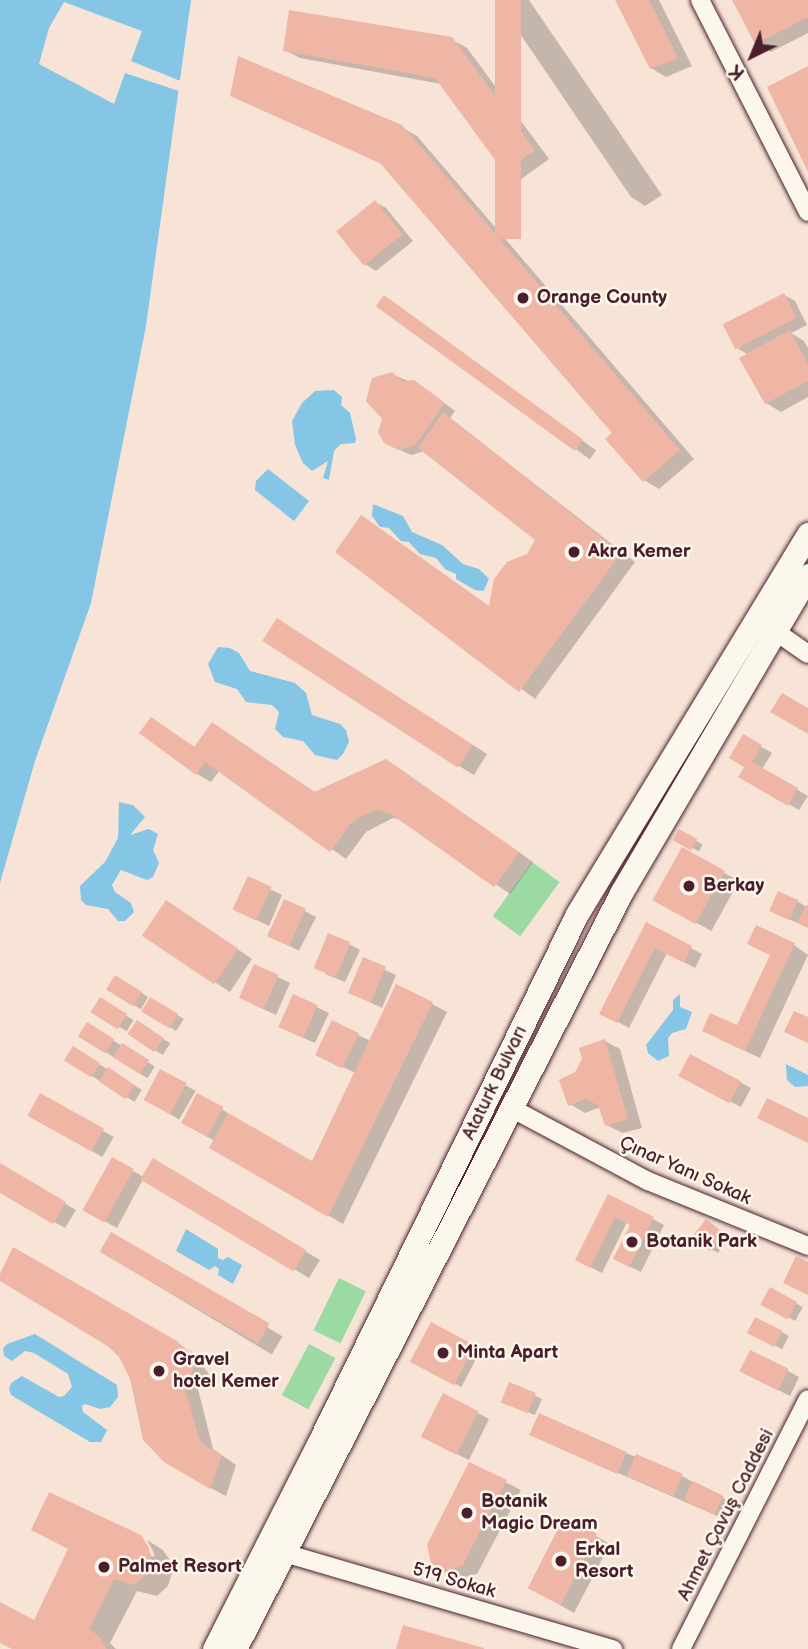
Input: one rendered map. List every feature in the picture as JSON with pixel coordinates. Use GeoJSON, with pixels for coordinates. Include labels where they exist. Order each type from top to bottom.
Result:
{"type":"FeatureCollection","features":[{"type":"Feature","properties":{"kind":"main road","name":"Ataturk Bulvarı"},"geometry":{"type":"LineString","coordinates":[[214,1649],[318,1444],[577,914],[808,534]]}},
{"type":"Feature","properties":{"kind":"main road","name":"Ataturk Bulvarı"},"geometry":{"type":"LineString","coordinates":[[235,1649],[621,893],[808,575]]}},
{"type":"Feature","properties":{"kind":"street"},"geometry":{"type":"LineString","coordinates":[[700,0],[808,212]]}},
{"type":"Feature","properties":{"kind":"street"},"geometry":{"type":"LineString","coordinates":[[775,631],[808,654]]}},
{"type":"Feature","properties":{"kind":"street","name":"Çınar Yanı Sokak"},"geometry":{"type":"LineString","coordinates":[[511,1108],[648,1181],[808,1246]]}},
{"type":"Feature","properties":{"kind":"street","name":"Ahmet Çavuş Caddesi"},"geometry":{"type":"LineString","coordinates":[[681,1649],[808,1399]]}},
{"type":"Feature","properties":{"kind":"street","name":"519 Sokak"},"geometry":{"type":"LineString","coordinates":[[284,1553],[613,1649]]}},
{"type":"Feature","properties":{"kind":"green space"},"geometry":{"type":"Polygon","coordinates":[[[532,862],[560,882],[520,936],[493,916],[532,862]]]}},
{"type":"Feature","properties":{"kind":"green space"},"geometry":{"type":"Polygon","coordinates":[[[339,1278],[366,1291],[341,1343],[314,1330],[339,1278]]]}},
{"type":"Feature","properties":{"kind":"green space"},"geometry":{"type":"Polygon","coordinates":[[[309,1344],[335,1358],[308,1409],[282,1395],[309,1344]]]}},
{"type":"Feature","properties":{"kind":"water"},"geometry":{"type":"Polygon","coordinates":[[[0,0],[191,0],[146,326],[91,603],[35,761],[0,883],[0,0]]]}},
{"type":"Feature","properties":{"kind":"water"},"geometry":{"type":"Polygon","coordinates":[[[334,390],[342,397],[341,405],[350,413],[356,439],[355,443],[341,444],[334,451],[329,480],[323,478],[328,461],[312,471],[303,463],[295,445],[292,421],[302,403],[315,391],[334,390]]]}},
{"type":"Feature","properties":{"kind":"water"},"geometry":{"type":"Polygon","coordinates":[[[268,469],[309,501],[294,521],[255,490],[256,481],[268,469]]]}},
{"type":"Feature","properties":{"kind":"water"},"geometry":{"type":"Polygon","coordinates":[[[373,504],[403,516],[412,532],[442,545],[463,564],[479,569],[489,579],[483,591],[475,590],[456,579],[456,574],[445,569],[436,558],[420,554],[409,542],[401,541],[389,528],[380,527],[372,516],[373,504]]]}},
{"type":"Feature","properties":{"kind":"water"},"geometry":{"type":"Polygon","coordinates":[[[218,647],[230,648],[239,653],[250,671],[295,683],[306,693],[312,715],[340,724],[346,730],[349,742],[343,754],[337,760],[315,755],[303,741],[283,737],[275,729],[279,712],[272,705],[246,702],[237,689],[215,682],[208,664],[218,647]]]}},
{"type":"Feature","properties":{"kind":"water"},"geometry":{"type":"Polygon","coordinates":[[[119,802],[133,805],[145,817],[130,835],[149,829],[158,834],[153,850],[159,863],[153,877],[147,880],[121,870],[112,885],[115,892],[131,903],[134,912],[125,921],[118,921],[108,909],[86,905],[81,900],[80,886],[105,862],[118,838],[119,802]]]}},
{"type":"Feature","properties":{"kind":"water"},"geometry":{"type":"Polygon","coordinates":[[[680,994],[680,1007],[692,1012],[686,1029],[672,1033],[668,1038],[669,1056],[658,1061],[648,1053],[646,1045],[673,1010],[673,1000],[680,994]]]}},
{"type":"Feature","properties":{"kind":"water"},"geometry":{"type":"Polygon","coordinates":[[[786,1064],[808,1075],[808,1086],[795,1087],[787,1080],[786,1064]]]}},
{"type":"Feature","properties":{"kind":"water"},"geometry":{"type":"Polygon","coordinates":[[[186,1229],[218,1249],[218,1258],[223,1260],[228,1257],[242,1265],[233,1284],[218,1275],[219,1269],[215,1266],[209,1270],[176,1251],[186,1229]]]}},
{"type":"Feature","properties":{"kind":"water"},"geometry":{"type":"Polygon","coordinates":[[[35,1334],[117,1385],[118,1397],[110,1407],[100,1409],[85,1404],[82,1406],[83,1412],[107,1430],[101,1442],[90,1442],[11,1395],[11,1383],[22,1376],[59,1397],[64,1396],[72,1387],[68,1374],[34,1353],[25,1351],[12,1361],[4,1356],[3,1348],[7,1344],[35,1334]]]}},
{"type":"Feature","properties":{"kind":"pier"},"geometry":{"type":"Polygon","coordinates":[[[64,2],[142,31],[131,61],[183,82],[182,92],[125,73],[114,104],[39,64],[49,28],[64,2]]]}},
{"type":"Feature","properties":{"kind":"building"},"geometry":{"type":"Polygon","coordinates":[[[495,0],[521,0],[521,239],[495,239],[495,0]]]}},
{"type":"Feature","properties":{"kind":"building"},"geometry":{"type":"Polygon","coordinates":[[[615,0],[649,0],[678,58],[650,69],[615,0]]]}},
{"type":"Feature","properties":{"kind":"building"},"geometry":{"type":"Polygon","coordinates":[[[732,0],[808,0],[808,17],[755,44],[732,0]]]}},
{"type":"Feature","properties":{"kind":"building"},"geometry":{"type":"Polygon","coordinates":[[[289,10],[452,37],[535,150],[504,172],[435,78],[283,51],[289,10]]]}},
{"type":"Feature","properties":{"kind":"building","name":"Orange County"},"geometry":{"type":"Polygon","coordinates":[[[238,56],[402,125],[680,450],[643,482],[605,439],[612,433],[380,163],[230,96],[238,56]]]}},
{"type":"Feature","properties":{"kind":"building"},"geometry":{"type":"Polygon","coordinates":[[[808,66],[808,172],[767,87],[808,66]]]}},
{"type":"Feature","properties":{"kind":"building"},"geometry":{"type":"Polygon","coordinates":[[[375,200],[403,234],[364,266],[336,231],[375,200]]]}},
{"type":"Feature","properties":{"kind":"building"},"geometry":{"type":"Polygon","coordinates":[[[784,293],[797,318],[735,349],[723,324],[784,293]]]}},
{"type":"Feature","properties":{"kind":"building"},"geometry":{"type":"Polygon","coordinates":[[[384,295],[583,440],[575,451],[376,306],[384,295]]]}},
{"type":"Feature","properties":{"kind":"building"},"geometry":{"type":"Polygon","coordinates":[[[790,330],[808,364],[808,381],[765,404],[739,358],[790,330]]]}},
{"type":"Feature","properties":{"kind":"building"},"geometry":{"type":"Polygon","coordinates":[[[392,372],[402,381],[414,380],[445,403],[415,445],[398,450],[384,443],[378,432],[382,419],[366,401],[372,378],[392,372]]]}},
{"type":"Feature","properties":{"kind":"building","name":"Akra Kemer"},"geometry":{"type":"Polygon","coordinates":[[[443,412],[621,553],[519,692],[335,552],[361,515],[489,606],[494,579],[507,562],[527,554],[535,540],[418,448],[443,412]]]}},
{"type":"Feature","properties":{"kind":"building"},"geometry":{"type":"Polygon","coordinates":[[[277,618],[472,745],[458,768],[262,641],[277,618]]]}},
{"type":"Feature","properties":{"kind":"building"},"geometry":{"type":"Polygon","coordinates":[[[782,693],[808,708],[808,734],[770,712],[782,693]]]}},
{"type":"Feature","properties":{"kind":"building"},"geometry":{"type":"Polygon","coordinates":[[[151,717],[194,747],[212,722],[314,792],[386,759],[519,852],[494,887],[391,814],[377,810],[350,824],[330,852],[205,762],[196,775],[139,733],[151,717]]]}},
{"type":"Feature","properties":{"kind":"building"},"geometry":{"type":"Polygon","coordinates":[[[743,734],[762,745],[752,762],[798,788],[788,806],[738,777],[744,767],[729,758],[743,734]]]}},
{"type":"Feature","properties":{"kind":"building"},"geometry":{"type":"Polygon","coordinates":[[[679,829],[697,839],[691,851],[673,840],[679,829]]]}},
{"type":"Feature","properties":{"kind":"building","name":"Berkay"},"geometry":{"type":"Polygon","coordinates":[[[682,847],[725,871],[695,924],[652,900],[682,847]]]}},
{"type":"Feature","properties":{"kind":"building"},"geometry":{"type":"Polygon","coordinates":[[[248,876],[272,887],[256,921],[232,910],[248,876]]]}},
{"type":"Feature","properties":{"kind":"building"},"geometry":{"type":"Polygon","coordinates":[[[778,891],[798,900],[789,920],[769,911],[778,891]]]}},
{"type":"Feature","properties":{"kind":"building"},"geometry":{"type":"Polygon","coordinates":[[[284,899],[306,909],[289,946],[267,936],[284,899]]]}},
{"type":"Feature","properties":{"kind":"building"},"geometry":{"type":"Polygon","coordinates":[[[166,900],[238,949],[214,984],[142,936],[166,900]]]}},
{"type":"Feature","properties":{"kind":"building"},"geometry":{"type":"Polygon","coordinates":[[[806,905],[808,906],[808,928],[797,923],[806,905]]]}},
{"type":"Feature","properties":{"kind":"building"},"geometry":{"type":"Polygon","coordinates":[[[646,922],[692,946],[684,963],[655,948],[617,1023],[599,1014],[646,922]]]}},
{"type":"Feature","properties":{"kind":"building"},"geometry":{"type":"Polygon","coordinates":[[[756,925],[795,943],[745,1051],[702,1031],[710,1013],[737,1025],[770,955],[747,944],[756,925]]]}},
{"type":"Feature","properties":{"kind":"building"},"geometry":{"type":"Polygon","coordinates":[[[328,933],[350,942],[336,977],[314,968],[328,933]]]}},
{"type":"Feature","properties":{"kind":"building"},"geometry":{"type":"Polygon","coordinates":[[[363,957],[386,967],[371,1003],[348,993],[363,957]]]}},
{"type":"Feature","properties":{"kind":"building"},"geometry":{"type":"Polygon","coordinates":[[[254,964],[279,975],[264,1009],[239,998],[254,964]]]}},
{"type":"Feature","properties":{"kind":"building"},"geometry":{"type":"Polygon","coordinates":[[[115,975],[142,992],[133,1006],[106,989],[115,975]]]}},
{"type":"Feature","properties":{"kind":"building"},"geometry":{"type":"Polygon","coordinates":[[[396,984],[433,1002],[328,1217],[209,1148],[228,1113],[312,1161],[396,984]]]}},
{"type":"Feature","properties":{"kind":"building"},"geometry":{"type":"Polygon","coordinates":[[[293,994],[318,1005],[303,1038],[278,1027],[293,994]]]}},
{"type":"Feature","properties":{"kind":"building"},"geometry":{"type":"Polygon","coordinates":[[[100,997],[127,1014],[118,1029],[90,1012],[100,997]]]}},
{"type":"Feature","properties":{"kind":"building"},"geometry":{"type":"Polygon","coordinates":[[[150,997],[178,1014],[170,1029],[141,1012],[150,997]]]}},
{"type":"Feature","properties":{"kind":"building"},"geometry":{"type":"Polygon","coordinates":[[[794,1011],[808,1017],[808,1043],[784,1032],[794,1011]]]}},
{"type":"Feature","properties":{"kind":"building"},"geometry":{"type":"Polygon","coordinates":[[[137,1020],[164,1038],[154,1052],[127,1034],[137,1020]]]}},
{"type":"Feature","properties":{"kind":"building"},"geometry":{"type":"Polygon","coordinates":[[[332,1020],[359,1033],[342,1068],[315,1055],[332,1020]]]}},
{"type":"Feature","properties":{"kind":"building"},"geometry":{"type":"Polygon","coordinates":[[[87,1022],[114,1039],[105,1053],[78,1036],[87,1022]]]}},
{"type":"Feature","properties":{"kind":"building"},"geometry":{"type":"Polygon","coordinates":[[[605,1039],[628,1119],[605,1126],[598,1105],[585,1099],[568,1106],[559,1080],[575,1072],[582,1059],[579,1048],[605,1039]]]}},
{"type":"Feature","properties":{"kind":"building"},"geometry":{"type":"Polygon","coordinates":[[[122,1043],[149,1060],[140,1074],[113,1057],[122,1043]]]}},
{"type":"Feature","properties":{"kind":"building"},"geometry":{"type":"Polygon","coordinates":[[[73,1046],[100,1063],[91,1077],[64,1060],[73,1046]]]}},
{"type":"Feature","properties":{"kind":"building"},"geometry":{"type":"Polygon","coordinates":[[[690,1054],[741,1081],[729,1103],[678,1076],[690,1054]]]}},
{"type":"Feature","properties":{"kind":"building"},"geometry":{"type":"Polygon","coordinates":[[[108,1067],[135,1085],[125,1099],[98,1081],[108,1067]]]}},
{"type":"Feature","properties":{"kind":"building"},"geometry":{"type":"Polygon","coordinates":[[[160,1069],[186,1083],[170,1114],[144,1100],[160,1069]]]}},
{"type":"Feature","properties":{"kind":"building"},"geometry":{"type":"Polygon","coordinates":[[[40,1093],[104,1128],[91,1151],[27,1116],[40,1093]]]}},
{"type":"Feature","properties":{"kind":"building"},"geometry":{"type":"Polygon","coordinates":[[[197,1093],[223,1107],[208,1137],[181,1123],[197,1093]]]}},
{"type":"Feature","properties":{"kind":"building"},"geometry":{"type":"Polygon","coordinates":[[[767,1098],[808,1118],[808,1143],[757,1118],[767,1098]]]}},
{"type":"Feature","properties":{"kind":"building"},"geometry":{"type":"Polygon","coordinates":[[[112,1157],[134,1169],[104,1222],[82,1210],[112,1157]]]}},
{"type":"Feature","properties":{"kind":"building"},"geometry":{"type":"Polygon","coordinates":[[[153,1158],[306,1250],[294,1272],[140,1179],[153,1158]]]}},
{"type":"Feature","properties":{"kind":"building"},"geometry":{"type":"Polygon","coordinates":[[[0,1163],[66,1202],[53,1224],[0,1193],[0,1163]]]}},
{"type":"Feature","properties":{"kind":"building","name":"Botanik Park"},"geometry":{"type":"Polygon","coordinates":[[[608,1194],[654,1217],[629,1267],[613,1259],[630,1225],[615,1217],[590,1268],[575,1260],[608,1194]]]}},
{"type":"Feature","properties":{"kind":"building"},"geometry":{"type":"Polygon","coordinates":[[[706,1219],[724,1233],[710,1251],[692,1237],[706,1219]]]}},
{"type":"Feature","properties":{"kind":"building"},"geometry":{"type":"Polygon","coordinates":[[[111,1232],[269,1324],[258,1343],[100,1252],[111,1232]]]}},
{"type":"Feature","properties":{"kind":"building","name":"Gravel hotel Kemer"},"geometry":{"type":"Polygon","coordinates":[[[13,1247],[177,1341],[189,1352],[195,1365],[190,1376],[183,1381],[199,1439],[222,1455],[210,1489],[164,1462],[143,1440],[130,1379],[119,1357],[109,1347],[0,1281],[0,1274],[13,1247]]]}},
{"type":"Feature","properties":{"kind":"building"},"geometry":{"type":"Polygon","coordinates":[[[796,1256],[808,1262],[808,1295],[783,1283],[796,1256]]]}},
{"type":"Feature","properties":{"kind":"building"},"geometry":{"type":"Polygon","coordinates":[[[770,1287],[797,1302],[787,1320],[760,1304],[770,1287]]]}},
{"type":"Feature","properties":{"kind":"building"},"geometry":{"type":"Polygon","coordinates":[[[755,1317],[783,1331],[774,1347],[747,1333],[755,1317]]]}},
{"type":"Feature","properties":{"kind":"building","name":"Minta Apart"},"geometry":{"type":"Polygon","coordinates":[[[431,1322],[475,1345],[454,1385],[410,1362],[431,1322]]]}},
{"type":"Feature","properties":{"kind":"building"},"geometry":{"type":"Polygon","coordinates":[[[750,1350],[789,1369],[778,1390],[739,1372],[750,1350]]]}},
{"type":"Feature","properties":{"kind":"building"},"geometry":{"type":"Polygon","coordinates":[[[509,1382],[536,1393],[528,1413],[501,1402],[509,1382]]]}},
{"type":"Feature","properties":{"kind":"building"},"geometry":{"type":"Polygon","coordinates":[[[443,1393],[479,1411],[456,1455],[421,1437],[443,1393]]]}},
{"type":"Feature","properties":{"kind":"building"},"geometry":{"type":"Polygon","coordinates":[[[539,1413],[627,1452],[617,1474],[529,1435],[539,1413]]]}},
{"type":"Feature","properties":{"kind":"building"},"geometry":{"type":"Polygon","coordinates":[[[636,1454],[683,1474],[674,1496],[627,1476],[636,1454]]]}},
{"type":"Feature","properties":{"kind":"building","name":"Botanik Magic Dream"},"geometry":{"type":"Polygon","coordinates":[[[469,1462],[507,1480],[462,1566],[443,1572],[432,1567],[427,1545],[469,1462]]]}},
{"type":"Feature","properties":{"kind":"building"},"geometry":{"type":"Polygon","coordinates":[[[693,1481],[724,1496],[714,1515],[684,1500],[693,1481]]]}},
{"type":"Feature","properties":{"kind":"building","name":"Palmet Resort"},"geometry":{"type":"Polygon","coordinates":[[[49,1492],[141,1535],[149,1548],[151,1560],[147,1574],[134,1585],[114,1579],[89,1629],[100,1637],[107,1649],[12,1649],[0,1643],[0,1602],[34,1620],[68,1549],[31,1530],[49,1492]]]}},
{"type":"Feature","properties":{"kind":"building","name":"Erkal Resort"},"geometry":{"type":"Polygon","coordinates":[[[564,1517],[597,1534],[561,1605],[528,1588],[564,1517]]]}},
{"type":"Feature","properties":{"kind":"building"},"geometry":{"type":"Polygon","coordinates":[[[403,1625],[484,1648],[484,1649],[396,1649],[403,1625]]]}},
{"type":"Feature","properties":{"kind":"place","name":"Orange County"},"geometry":{"type":"Point","coordinates":[523,298]}},
{"type":"Feature","properties":{"kind":"place","name":"Akra Kemer"},"geometry":{"type":"Point","coordinates":[574,552]}},
{"type":"Feature","properties":{"kind":"place","name":"Berkay"},"geometry":{"type":"Point","coordinates":[689,886]}},
{"type":"Feature","properties":{"kind":"place","name":"Botanik Park"},"geometry":{"type":"Point","coordinates":[632,1242]}},
{"type":"Feature","properties":{"kind":"place","name":"Minta Apart"},"geometry":{"type":"Point","coordinates":[443,1353]}},
{"type":"Feature","properties":{"kind":"place","name":"Gravel hotel Kemer"},"geometry":{"type":"Point","coordinates":[159,1371]}},
{"type":"Feature","properties":{"kind":"place","name":"Botanik Magic Dream"},"geometry":{"type":"Point","coordinates":[467,1513]}},
{"type":"Feature","properties":{"kind":"place","name":"Erkal Resort"},"geometry":{"type":"Point","coordinates":[561,1561]}},
{"type":"Feature","properties":{"kind":"place","name":"Palmet Resort"},"geometry":{"type":"Point","coordinates":[104,1567]}}]}
